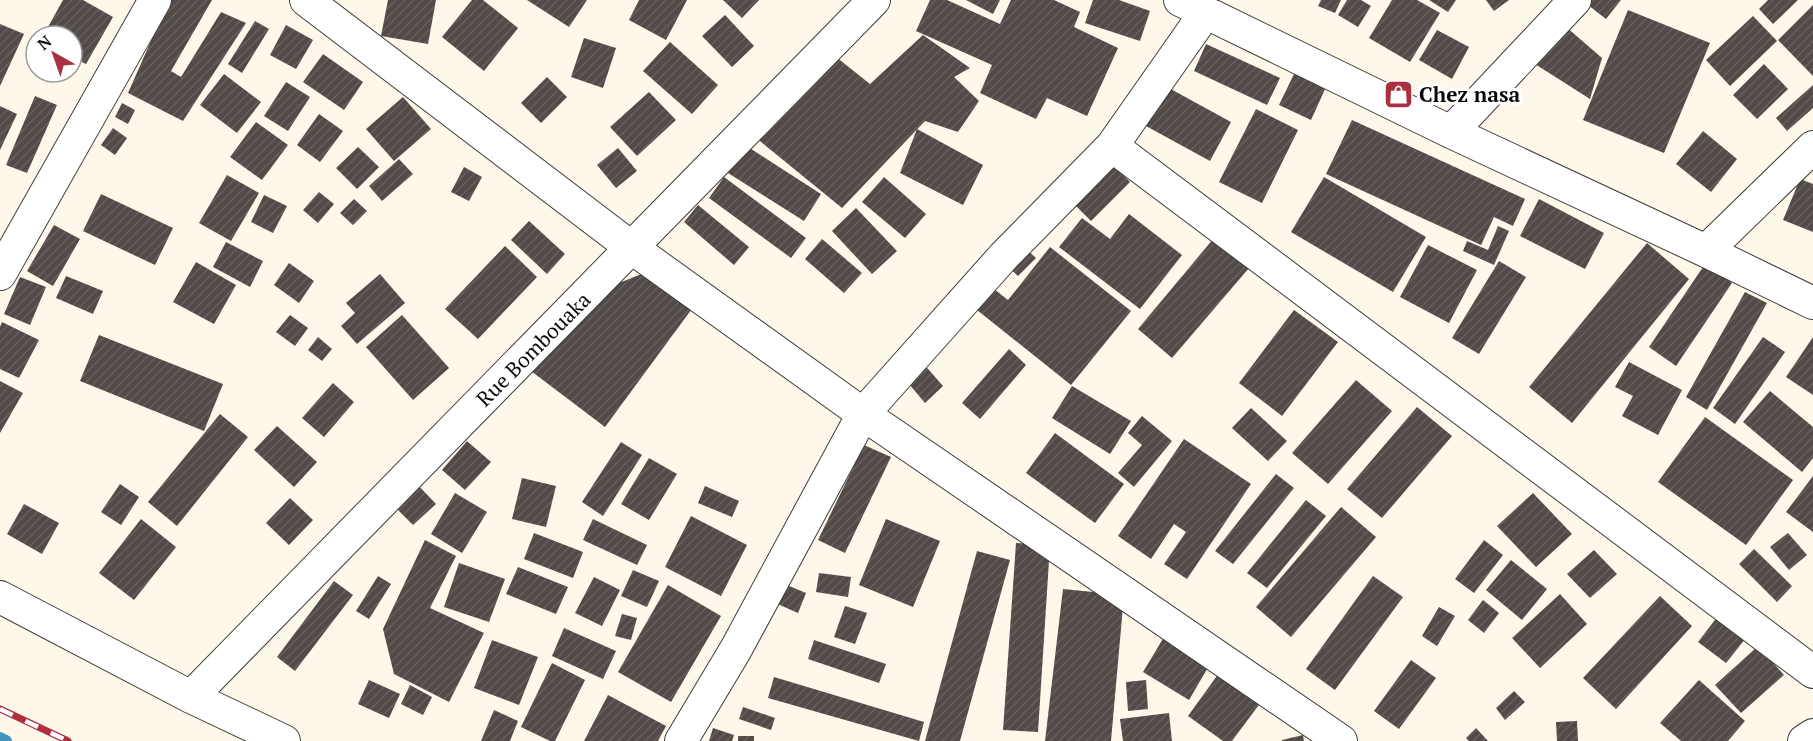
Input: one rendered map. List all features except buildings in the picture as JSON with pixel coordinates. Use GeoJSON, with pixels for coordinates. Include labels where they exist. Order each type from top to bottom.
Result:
{"type":"FeatureCollection","features":[{"type":"Feature","properties":{"kind":"street"},"geometry":{"type":"LineString","coordinates":[[0,274],[155,0]]}},
{"type":"Feature","properties":{"kind":"street"},"geometry":{"type":"LineString","coordinates":[[306,0],[632,248],[863,414],[1341,741]]}},
{"type":"Feature","properties":{"kind":"street","name":"Rue Bombouaka"},"geometry":{"type":"LineString","coordinates":[[191,697],[874,0]]}},
{"type":"Feature","properties":{"kind":"street"},"geometry":{"type":"LineString","coordinates":[[1451,132],[1575,0]]}},
{"type":"Feature","properties":{"kind":"street"},"geometry":{"type":"LineString","coordinates":[[681,741],[736,650],[863,414],[1003,256],[1112,146],[1193,6],[1451,132],[1813,303]]}},
{"type":"Feature","properties":{"kind":"street"},"geometry":{"type":"LineString","coordinates":[[1112,146],[1813,672]]}},
{"type":"Feature","properties":{"kind":"street"},"geometry":{"type":"LineString","coordinates":[[1706,251],[1813,147]]}},
{"type":"Feature","properties":{"kind":"street"},"geometry":{"type":"LineString","coordinates":[[0,597],[191,697],[284,741]]}},
{"type":"Feature","properties":{"kind":"street"},"geometry":{"type":"LineString","coordinates":[[1804,741],[1813,735]]}},
{"type":"Feature","properties":{"kind":"waterway"},"geometry":{"type":"LineString","coordinates":[[0,738],[6,741]]}},
{"type":"Feature","properties":{"kind":"railway"},"geometry":{"type":"LineString","coordinates":[[0,709],[68,741]]}},
{"type":"Feature","properties":{"kind":"place","name":"Chez nasa"},"geometry":{"type":"Point","coordinates":[1398,94]}}]}
